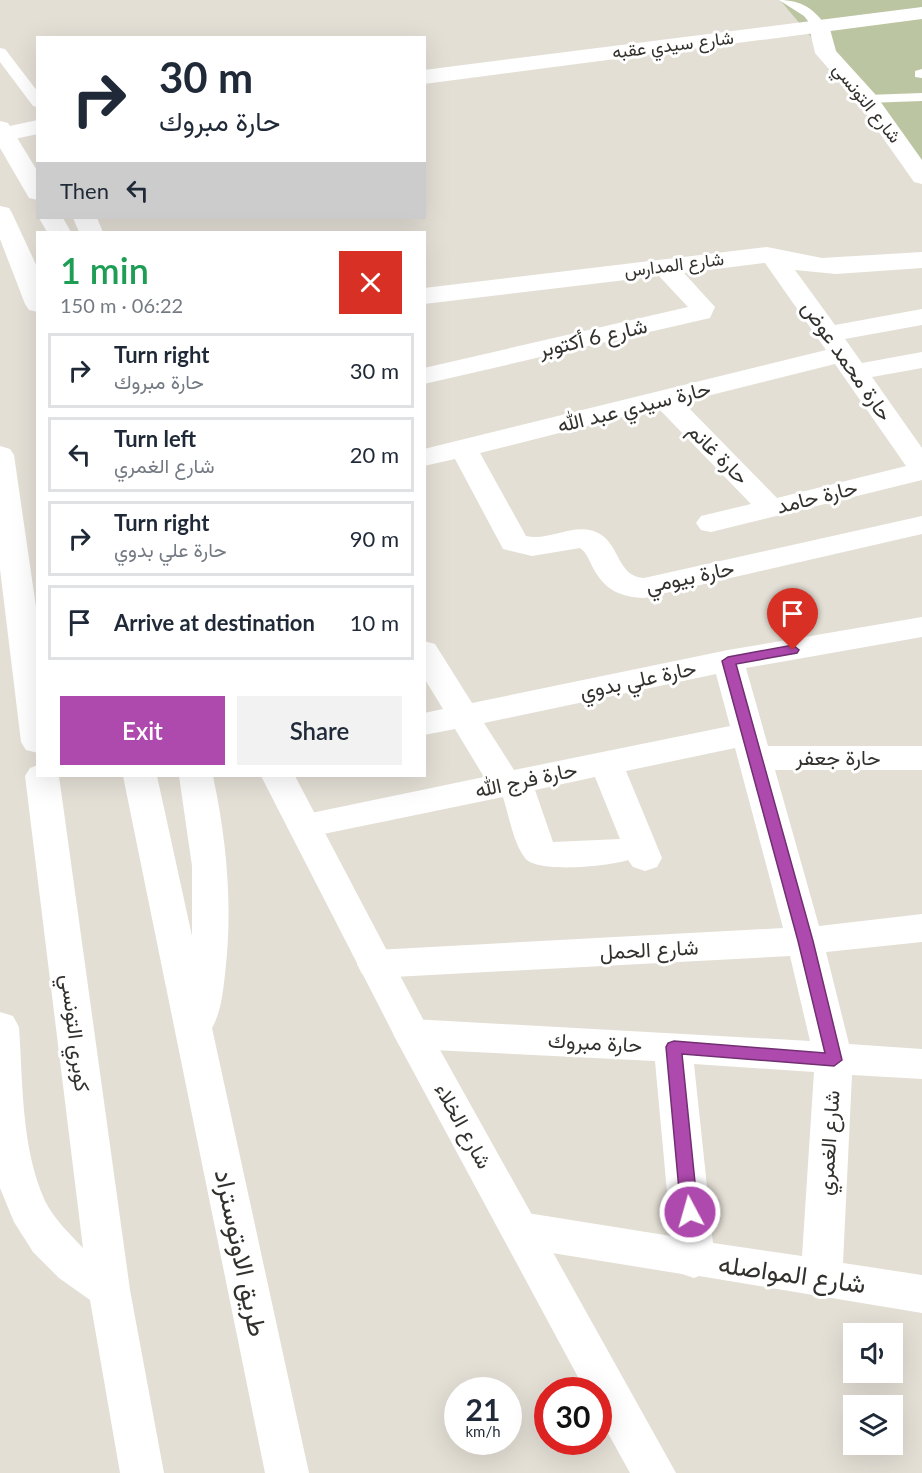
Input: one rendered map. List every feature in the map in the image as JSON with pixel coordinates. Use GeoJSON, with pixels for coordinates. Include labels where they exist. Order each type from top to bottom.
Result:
{"type":"FeatureCollection","features":[{"type":"Feature","properties":{"kind":"main road","name":"شارع سيدي عقبه"},"geometry":{"type":"LineString","coordinates":[[426,76],[922,13]]}},
{"type":"Feature","properties":{"kind":"main road","name":"شارع التونسي"},"geometry":{"type":"LineString","coordinates":[[820,27],[826,53],[867,99],[919,166]]}},
{"type":"Feature","properties":{"kind":"main road"},"geometry":{"type":"LineString","coordinates":[[0,135],[36,127]]}},
{"type":"Feature","properties":{"kind":"main road"},"geometry":{"type":"LineString","coordinates":[[0,128],[36,190]]}},
{"type":"Feature","properties":{"kind":"main road"},"geometry":{"type":"LineString","coordinates":[[0,213],[15,244],[36,299]]}},
{"type":"Feature","properties":{"kind":"main road","name":"شارع المدارس"},"geometry":{"type":"LineString","coordinates":[[426,296],[772,255],[795,262],[822,265],[922,260]]}},
{"type":"Feature","properties":{"kind":"main road","name":"حارة محمد عوض"},"geometry":{"type":"LineString","coordinates":[[772,255],[919,458]]}},
{"type":"Feature","properties":{"kind":"main road","name":"شارع 6 أكتوبر"},"geometry":{"type":"LineString","coordinates":[[426,376],[701,312],[702,307],[664,266]]}},
{"type":"Feature","properties":{"kind":"main road"},"geometry":{"type":"LineString","coordinates":[[843,354],[922,317]]}},
{"type":"Feature","properties":{"kind":"main road"},"geometry":{"type":"LineString","coordinates":[[843,354],[921,360]]}},
{"type":"Feature","properties":{"kind":"main road","name":"حارة سيدي عبد الله"},"geometry":{"type":"LineString","coordinates":[[426,458],[843,354]]}},
{"type":"Feature","properties":{"kind":"main road","name":"حارة غانم"},"geometry":{"type":"LineString","coordinates":[[664,399],[771,508]]}},
{"type":"Feature","properties":{"kind":"main road","name":"حارة بيومي"},"geometry":{"type":"LineString","coordinates":[[464,449],[514,542],[538,547],[587,539],[593,543],[615,579],[630,587],[644,588],[922,525]]}},
{"type":"Feature","properties":{"kind":"main road"},"geometry":{"type":"LineString","coordinates":[[0,455],[36,727]]}},
{"type":"Feature","properties":{"kind":"main road","name":"حارة حامد"},"geometry":{"type":"LineString","coordinates":[[711,523],[771,508],[919,458]]}},
{"type":"Feature","properties":{"kind":"main road","name":"حارة علي بدوي"},"geometry":{"type":"LineString","coordinates":[[426,724],[728,661],[922,627]]}},
{"type":"Feature","properties":{"kind":"main road"},"geometry":{"type":"LineString","coordinates":[[426,654],[510,783],[537,847],[544,855],[630,854],[606,763]]}},
{"type":"Feature","properties":{"kind":"main road","name":"شارع الغمري"},"geometry":{"type":"LineString","coordinates":[[728,661],[806,941],[834,1060],[821,1278]]}},
{"type":"Feature","properties":{"kind":"main road","name":"حارة جعفر"},"geometry":{"type":"LineString","coordinates":[[751,746],[922,758]]}},
{"type":"Feature","properties":{"kind":"main road","name":"حارة فرج الله"},"geometry":{"type":"LineString","coordinates":[[304,826],[606,763],[751,746]]}},
{"type":"Feature","properties":{"kind":"main road","name":"كوبري التونسي"},"geometry":{"type":"LineString","coordinates":[[42,777],[109,1290]]}},
{"type":"Feature","properties":{"kind":"main road"},"geometry":{"type":"LineString","coordinates":[[140,777],[196,1034]]}},
{"type":"Feature","properties":{"kind":"main road"},"geometry":{"type":"LineString","coordinates":[[196,777],[205,816],[211,884],[207,967],[196,1034]]}},
{"type":"Feature","properties":{"kind":"main road","name":"شارع الخلاء"},"geometry":{"type":"LineString","coordinates":[[279,777],[412,1034],[654,1473]]}},
{"type":"Feature","properties":{"kind":"main road","name":"شارع الحمل"},"geometry":{"type":"LineString","coordinates":[[375,964],[806,941],[922,928]]}},
{"type":"Feature","properties":{"kind":"main road"},"geometry":{"type":"LineString","coordinates":[[0,1027],[9,1168],[18,1199],[33,1228],[54,1254],[83,1276],[109,1290],[142,1473]]}},
{"type":"Feature","properties":{"kind":"main road","name":"طريق الاوتوستراد"},"geometry":{"type":"LineString","coordinates":[[196,1034],[287,1473]]}},
{"type":"Feature","properties":{"kind":"main road","name":"حارة مبروك"},"geometry":{"type":"LineString","coordinates":[[412,1034],[674,1047],[834,1060],[922,1064]]}},
{"type":"Feature","properties":{"kind":"main road"},"geometry":{"type":"LineString","coordinates":[[674,1047],[694,1260]]}},
{"type":"Feature","properties":{"kind":"main road","name":"شارع المواصله"},"geometry":{"type":"LineString","coordinates":[[521,1230],[694,1260],[922,1294]]}},
{"type":"Feature","properties":{"kind":"lane"},"geometry":{"type":"LineString","coordinates":[[786,0],[809,13],[820,27]]}},
{"type":"Feature","properties":{"kind":"lane"},"geometry":{"type":"LineString","coordinates":[[0,52],[36,100]]}},
{"type":"Feature","properties":{"kind":"lane"},"geometry":{"type":"LineString","coordinates":[[867,99],[922,97]]}},
{"type":"Feature","properties":{"kind":"green space"},"geometry":{"type":"Polygon","coordinates":[[[780,0],[922,0],[922,169],[780,0]]]}},
{"type":"Feature","properties":{"kind":"route"},"geometry":{"type":"LineString","coordinates":[[690,1212],[674,1047],[834,1060],[806,941],[728,661],[793,650]]}}]}
